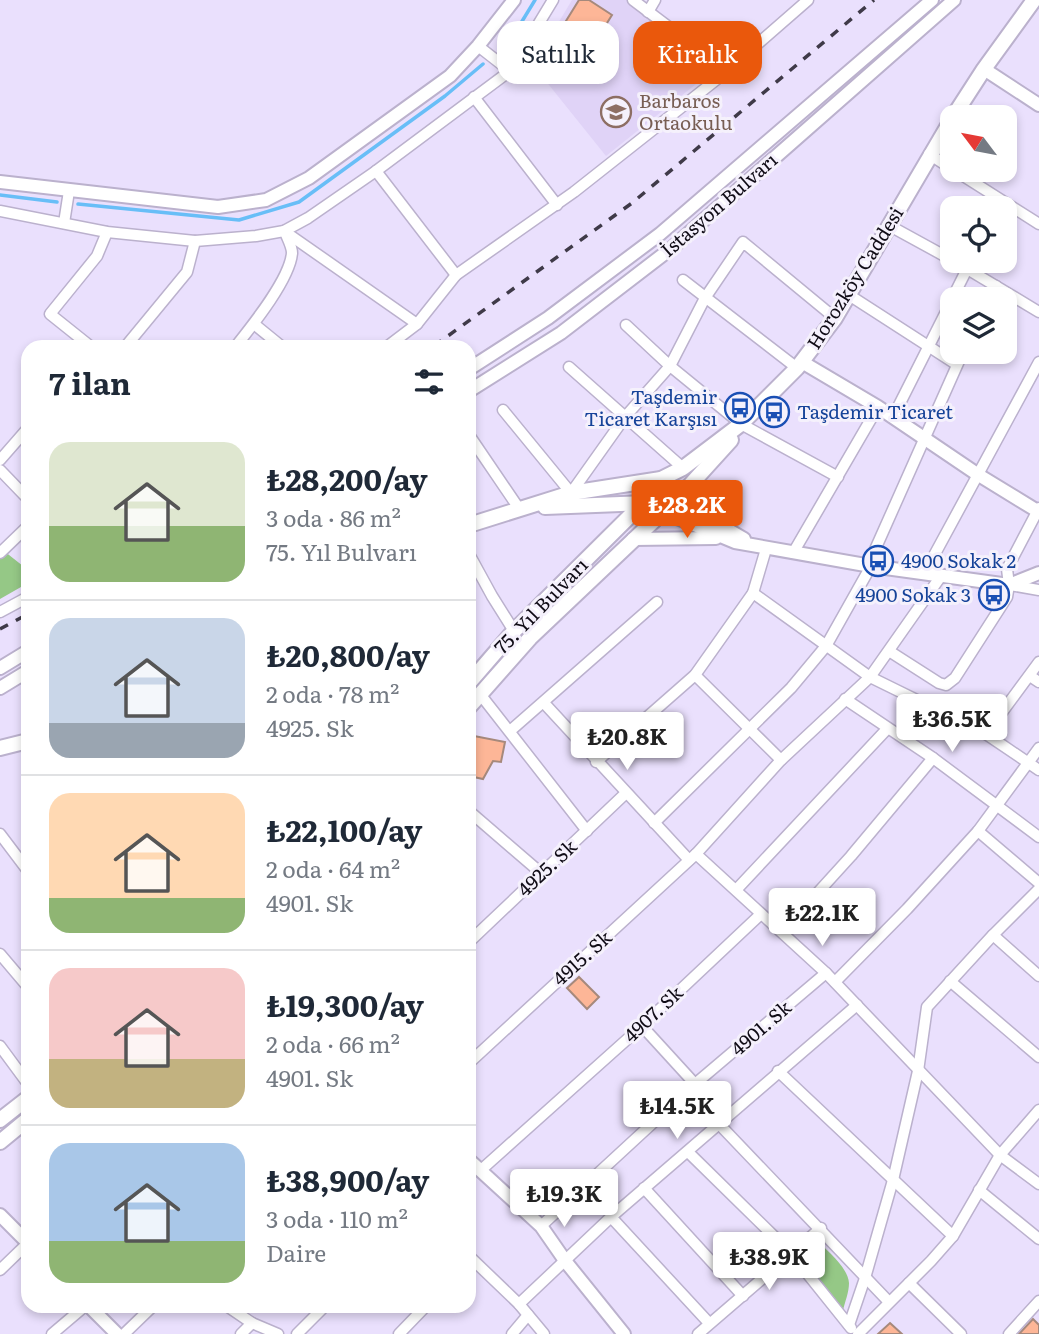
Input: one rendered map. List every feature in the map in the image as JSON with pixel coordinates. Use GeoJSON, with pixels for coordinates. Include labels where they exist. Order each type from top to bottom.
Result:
{"type":"FeatureCollection","features":[{"type":"Feature","properties":{"kind":"main road","name":"Horozköy Caddesi"},"geometry":{"type":"LineString","coordinates":[[961,105],[1034,0]]}},
{"type":"Feature","properties":{"kind":"main road","name":"Horozköy Caddesi"},"geometry":{"type":"LineString","coordinates":[[741,424],[800,365],[835,318],[940,138]]}},
{"type":"Feature","properties":{"kind":"main road"},"geometry":{"type":"LineString","coordinates":[[476,522],[571,493],[661,479],[683,468],[741,424]]}},
{"type":"Feature","properties":{"kind":"main road"},"geometry":{"type":"LineString","coordinates":[[476,699],[530,638],[682,494],[733,438],[741,424]]}},
{"type":"Feature","properties":{"kind":"main road"},"geometry":{"type":"LineString","coordinates":[[661,479],[675,485],[682,494]]}},
{"type":"Feature","properties":{"kind":"main road","name":"75. Yıl Bulvarı"},"geometry":{"type":"LineString","coordinates":[[476,674],[514,631],[644,502],[661,479]]}},
{"type":"Feature","properties":{"kind":"main road"},"geometry":{"type":"LineString","coordinates":[[525,509],[644,502],[663,512]]}},
{"type":"Feature","properties":{"kind":"main road"},"geometry":{"type":"LineString","coordinates":[[0,748],[21,744]]}},
{"type":"Feature","properties":{"kind":"main road"},"geometry":{"type":"LineString","coordinates":[[0,1120],[21,1104]]}},
{"type":"Feature","properties":{"kind":"main road"},"geometry":{"type":"LineString","coordinates":[[0,1142],[21,1125]]}},
{"type":"Feature","properties":{"kind":"street"},"geometry":{"type":"LineString","coordinates":[[0,182],[218,207],[266,200],[309,178],[450,76],[514,0]]}},
{"type":"Feature","properties":{"kind":"street"},"geometry":{"type":"LineString","coordinates":[[540,21],[553,0]]}},
{"type":"Feature","properties":{"kind":"street"},"geometry":{"type":"LineString","coordinates":[[633,0],[660,21]]}},
{"type":"Feature","properties":{"kind":"street"},"geometry":{"type":"LineString","coordinates":[[648,12],[655,0]]}},
{"type":"Feature","properties":{"kind":"street"},"geometry":{"type":"LineString","coordinates":[[762,40],[808,0]]}},
{"type":"Feature","properties":{"kind":"street","name":"İstasyon Bulvarı"},"geometry":{"type":"LineString","coordinates":[[476,364],[548,318],[660,234],[932,0]]}},
{"type":"Feature","properties":{"kind":"street","name":"İstasyon Bulvarı"},"geometry":{"type":"LineString","coordinates":[[476,387],[561,333],[673,247],[954,0]]}},
{"type":"Feature","properties":{"kind":"street"},"geometry":{"type":"LineString","coordinates":[[478,46],[497,61]]}},
{"type":"Feature","properties":{"kind":"street"},"geometry":{"type":"LineString","coordinates":[[984,69],[1039,105]]}},
{"type":"Feature","properties":{"kind":"street"},"geometry":{"type":"LineString","coordinates":[[0,211],[107,232],[195,241],[256,236],[284,230],[308,218],[376,171],[497,80]]}},
{"type":"Feature","properties":{"kind":"street"},"geometry":{"type":"LineString","coordinates":[[396,340],[417,324],[456,275],[556,205],[710,84]]}},
{"type":"Feature","properties":{"kind":"street"},"geometry":{"type":"LineString","coordinates":[[474,97],[556,205]]}},
{"type":"Feature","properties":{"kind":"street"},"geometry":{"type":"LineString","coordinates":[[929,155],[940,161]]}},
{"type":"Feature","properties":{"kind":"street"},"geometry":{"type":"LineString","coordinates":[[376,171],[456,275]]}},
{"type":"Feature","properties":{"kind":"street"},"geometry":{"type":"LineString","coordinates":[[970,182],[989,196]]}},
{"type":"Feature","properties":{"kind":"street"},"geometry":{"type":"LineString","coordinates":[[64,223],[69,191]]}},
{"type":"Feature","properties":{"kind":"street"},"geometry":{"type":"LineString","coordinates":[[1017,213],[1039,224]]}},
{"type":"Feature","properties":{"kind":"street"},"geometry":{"type":"LineString","coordinates":[[890,226],[940,253]]}},
{"type":"Feature","properties":{"kind":"street"},"geometry":{"type":"LineString","coordinates":[[241,340],[285,274],[292,251],[284,230]]}},
{"type":"Feature","properties":{"kind":"street"},"geometry":{"type":"LineString","coordinates":[[284,230],[417,324]]}},
{"type":"Feature","properties":{"kind":"street"},"geometry":{"type":"LineString","coordinates":[[82,340],[50,314],[97,256],[107,232]]}},
{"type":"Feature","properties":{"kind":"street"},"geometry":{"type":"LineString","coordinates":[[131,340],[187,272],[195,241]]}},
{"type":"Feature","properties":{"kind":"street"},"geometry":{"type":"LineString","coordinates":[[503,410],[571,493],[625,417],[670,366],[705,298],[743,242],[835,318]]}},
{"type":"Feature","properties":{"kind":"street"},"geometry":{"type":"LineString","coordinates":[[980,273],[1039,312]]}},
{"type":"Feature","properties":{"kind":"street"},"geometry":{"type":"LineString","coordinates":[[683,280],[800,365],[878,407],[977,474],[1038,510],[1007,569],[1007,597],[955,678],[946,685],[889,651]]}},
{"type":"Feature","properties":{"kind":"street"},"geometry":{"type":"LineString","coordinates":[[849,295],[940,354]]}},
{"type":"Feature","properties":{"kind":"street"},"geometry":{"type":"LineString","coordinates":[[254,324],[274,340]]}},
{"type":"Feature","properties":{"kind":"street"},"geometry":{"type":"LineString","coordinates":[[626,325],[670,366],[741,424],[838,477]]}},
{"type":"Feature","properties":{"kind":"street"},"geometry":{"type":"LineString","coordinates":[[893,417],[940,325]]}},
{"type":"Feature","properties":{"kind":"street"},"geometry":{"type":"LineString","coordinates":[[924,574],[1039,362]]}},
{"type":"Feature","properties":{"kind":"street"},"geometry":{"type":"LineString","coordinates":[[874,552],[956,364]]}},
{"type":"Feature","properties":{"kind":"street"},"geometry":{"type":"LineString","coordinates":[[569,367],[683,468]]}},
{"type":"Feature","properties":{"kind":"street"},"geometry":{"type":"LineString","coordinates":[[793,553],[878,407]]}},
{"type":"Feature","properties":{"kind":"street"},"geometry":{"type":"LineString","coordinates":[[0,460],[21,436]]}},
{"type":"Feature","properties":{"kind":"street"},"geometry":{"type":"LineString","coordinates":[[476,444],[525,509]]}},
{"type":"Feature","properties":{"kind":"street"},"geometry":{"type":"LineString","coordinates":[[0,470],[21,492]]}},
{"type":"Feature","properties":{"kind":"street"},"geometry":{"type":"LineString","coordinates":[[682,494],[713,521],[760,547]]}},
{"type":"Feature","properties":{"kind":"street"},"geometry":{"type":"LineString","coordinates":[[663,512],[723,538],[760,547],[1039,590]]}},
{"type":"Feature","properties":{"kind":"street"},"geometry":{"type":"LineString","coordinates":[[0,554],[21,533]]}},
{"type":"Feature","properties":{"kind":"street"},"geometry":{"type":"LineString","coordinates":[[633,539],[723,538]]}},
{"type":"Feature","properties":{"kind":"street"},"geometry":{"type":"LineString","coordinates":[[596,762],[695,675],[753,593],[760,547]]}},
{"type":"Feature","properties":{"kind":"street"},"geometry":{"type":"LineString","coordinates":[[654,824],[791,688],[826,646],[871,566]]}},
{"type":"Feature","properties":{"kind":"street"},"geometry":{"type":"LineString","coordinates":[[476,567],[514,631]]}},
{"type":"Feature","properties":{"kind":"street"},"geometry":{"type":"LineString","coordinates":[[1009,585],[1039,573]]}},
{"type":"Feature","properties":{"kind":"street","name":"4915. Sk"},"geometry":{"type":"LineString","coordinates":[[476,1057],[693,857],[781,760],[870,677],[941,576]]}},
{"type":"Feature","properties":{"kind":"street"},"geometry":{"type":"LineString","coordinates":[[753,593],[870,677],[986,734],[1039,770]]}},
{"type":"Feature","properties":{"kind":"street"},"geometry":{"type":"LineString","coordinates":[[0,612],[21,601]]}},
{"type":"Feature","properties":{"kind":"street"},"geometry":{"type":"LineString","coordinates":[[510,731],[657,603]]}},
{"type":"Feature","properties":{"kind":"street"},"geometry":{"type":"LineString","coordinates":[[0,668],[21,655]]}},
{"type":"Feature","properties":{"kind":"street"},"geometry":{"type":"LineString","coordinates":[[986,734],[1034,679],[1039,662]]}},
{"type":"Feature","properties":{"kind":"street"},"geometry":{"type":"LineString","coordinates":[[0,688],[21,675]]}},
{"type":"Feature","properties":{"kind":"street"},"geometry":{"type":"LineString","coordinates":[[695,675],[781,760]]}},
{"type":"Feature","properties":{"kind":"street"},"geometry":{"type":"LineString","coordinates":[[480,694],[587,831]]}},
{"type":"Feature","properties":{"kind":"street"},"geometry":{"type":"LineString","coordinates":[[845,699],[933,758],[1039,837]]}},
{"type":"Feature","properties":{"kind":"street"},"geometry":{"type":"LineString","coordinates":[[544,703],[654,824],[736,890],[826,973],[1000,1155],[1039,1184]]}},
{"type":"Feature","properties":{"kind":"street"},"geometry":{"type":"LineString","coordinates":[[736,890],[887,729]]}},
{"type":"Feature","properties":{"kind":"street"},"geometry":{"type":"LineString","coordinates":[[835,982],[978,831],[1039,748]]}},
{"type":"Feature","properties":{"kind":"street"},"geometry":{"type":"LineString","coordinates":[[782,932],[851,856],[933,758]]}},
{"type":"Feature","properties":{"kind":"street","name":"4925. Sk"},"geometry":{"type":"LineString","coordinates":[[476,934],[626,793]]}},
{"type":"Feature","properties":{"kind":"street"},"geometry":{"type":"LineString","coordinates":[[476,819],[541,873]]}},
{"type":"Feature","properties":{"kind":"street"},"geometry":{"type":"LineString","coordinates":[[978,831],[1039,883]]}},
{"type":"Feature","properties":{"kind":"street"},"geometry":{"type":"LineString","coordinates":[[0,834],[21,862]]}},
{"type":"Feature","properties":{"kind":"street"},"geometry":{"type":"LineString","coordinates":[[854,1331],[918,1071],[928,1007],[1039,889]]}},
{"type":"Feature","properties":{"kind":"street","name":"4907. Sk"},"geometry":{"type":"LineString","coordinates":[[476,1163],[642,1026],[761,914]]}},
{"type":"Feature","properties":{"kind":"street"},"geometry":{"type":"LineString","coordinates":[[993,935],[1039,976]]}},
{"type":"Feature","properties":{"kind":"street"},"geometry":{"type":"LineString","coordinates":[[0,954],[21,979]]}},
{"type":"Feature","properties":{"kind":"street","name":"4901. Sk"},"geometry":{"type":"LineString","coordinates":[[541,1226],[695,1084],[826,973]]}},
{"type":"Feature","properties":{"kind":"street"},"geometry":{"type":"LineString","coordinates":[[950,981],[1039,1057]]}},
{"type":"Feature","properties":{"kind":"street"},"geometry":{"type":"LineString","coordinates":[[519,1304],[611,1217],[857,1004]]}},
{"type":"Feature","properties":{"kind":"street"},"geometry":{"type":"LineString","coordinates":[[642,1026],[695,1084]]}},
{"type":"Feature","properties":{"kind":"street"},"geometry":{"type":"LineString","coordinates":[[0,1046],[21,1074]]}},
{"type":"Feature","properties":{"kind":"street"},"geometry":{"type":"LineString","coordinates":[[778,1070],[953,1236]]}},
{"type":"Feature","properties":{"kind":"street"},"geometry":{"type":"LineString","coordinates":[[854,1331],[909,1283],[953,1236],[1000,1155],[1039,1111]]}},
{"type":"Feature","properties":{"kind":"street"},"geometry":{"type":"LineString","coordinates":[[718,1124],[821,1228],[889,1302]]}},
{"type":"Feature","properties":{"kind":"street"},"geometry":{"type":"LineString","coordinates":[[688,1152],[790,1252],[854,1331]]}},
{"type":"Feature","properties":{"kind":"street"},"geometry":{"type":"LineString","coordinates":[[476,1168],[541,1226],[566,1262],[624,1334]]}},
{"type":"Feature","properties":{"kind":"street"},"geometry":{"type":"LineString","coordinates":[[644,1188],[743,1296]]}},
{"type":"Feature","properties":{"kind":"street"},"geometry":{"type":"LineString","coordinates":[[979,1190],[1039,1239]]}},
{"type":"Feature","properties":{"kind":"street"},"geometry":{"type":"LineString","coordinates":[[0,1215],[21,1236]]}},
{"type":"Feature","properties":{"kind":"street"},"geometry":{"type":"LineString","coordinates":[[611,1217],[709,1323]]}},
{"type":"Feature","properties":{"kind":"street"},"geometry":{"type":"LineString","coordinates":[[698,1334],[821,1228]]}},
{"type":"Feature","properties":{"kind":"street"},"geometry":{"type":"LineString","coordinates":[[0,1270],[21,1250]]}},
{"type":"Feature","properties":{"kind":"street"},"geometry":{"type":"LineString","coordinates":[[476,1264],[519,1304],[544,1334]]}},
{"type":"Feature","properties":{"kind":"street"},"geometry":{"type":"LineString","coordinates":[[909,1283],[961,1334]]}},
{"type":"Feature","properties":{"kind":"street"},"geometry":{"type":"LineString","coordinates":[[1009,1334],[1038,1306]]}},
{"type":"Feature","properties":{"kind":"street"},"geometry":{"type":"LineString","coordinates":[[52,1334],[78,1313]]}},
{"type":"Feature","properties":{"kind":"street"},"geometry":{"type":"LineString","coordinates":[[94,1313],[117,1334]]}},
{"type":"Feature","properties":{"kind":"street"},"geometry":{"type":"LineString","coordinates":[[124,1334],[146,1313]]}},
{"type":"Feature","properties":{"kind":"street"},"geometry":{"type":"LineString","coordinates":[[237,1313],[252,1323],[278,1334]]}},
{"type":"Feature","properties":{"kind":"street"},"geometry":{"type":"LineString","coordinates":[[297,1334],[319,1313]]}},
{"type":"Feature","properties":{"kind":"street"},"geometry":{"type":"LineString","coordinates":[[399,1334],[419,1313]]}},
{"type":"Feature","properties":{"kind":"street"},"geometry":{"type":"LineString","coordinates":[[512,1334],[528,1315]]}},
{"type":"Feature","properties":{"kind":"street"},"geometry":{"type":"LineString","coordinates":[[241,1334],[252,1323]]}},
{"type":"Feature","properties":{"kind":"shaded area"},"geometry":{"type":"Polygon","coordinates":[[[572,0],[629,0],[656,21],[633,21],[633,84],[696,84],[606,156],[548,84],[619,84],[619,21],[559,21],[572,0]]]}},
{"type":"Feature","properties":{"kind":"green space"},"geometry":{"type":"Polygon","coordinates":[[[4,551],[21,564],[21,587],[0,599],[0,555],[4,551]]]}},
{"type":"Feature","properties":{"kind":"green space"},"geometry":{"type":"Polygon","coordinates":[[[816,1239],[841,1265],[848,1277],[843,1310],[799,1256],[816,1239]]]}},
{"type":"Feature","properties":{"kind":"building"},"geometry":{"type":"Polygon","coordinates":[[[579,0],[589,0],[612,15],[608,21],[566,21],[579,0]]]}},
{"type":"Feature","properties":{"kind":"building"},"geometry":{"type":"Polygon","coordinates":[[[476,736],[505,742],[501,762],[493,761],[483,779],[476,778],[476,736]]]}},
{"type":"Feature","properties":{"kind":"building"},"geometry":{"type":"Polygon","coordinates":[[[579,977],[599,997],[587,1009],[567,988],[579,977]]]}},
{"type":"Feature","properties":{"kind":"building"},"geometry":{"type":"Polygon","coordinates":[[[1033,1319],[1039,1325],[1039,1334],[1019,1334],[1033,1319]]]}},
{"type":"Feature","properties":{"kind":"building"},"geometry":{"type":"Polygon","coordinates":[[[890,1323],[902,1334],[878,1334],[890,1323]]]}},
{"type":"Feature","properties":{"kind":"waterway"},"geometry":{"type":"LineString","coordinates":[[522,21],[535,0]]}},
{"type":"Feature","properties":{"kind":"waterway"},"geometry":{"type":"LineString","coordinates":[[78,204],[239,220],[299,202],[445,96],[483,64]]}},
{"type":"Feature","properties":{"kind":"waterway"},"geometry":{"type":"LineString","coordinates":[[0,195],[57,202]]}},
{"type":"Feature","properties":{"kind":"railway"},"geometry":{"type":"LineString","coordinates":[[442,340],[632,203],[874,0]]}},
{"type":"Feature","properties":{"kind":"railway"},"geometry":{"type":"LineString","coordinates":[[0,629],[21,618]]}},
{"type":"Feature","properties":{"kind":"place","name":"Barbaros Ortaokulu"},"geometry":{"type":"Point","coordinates":[616,112]}},
{"type":"Feature","properties":{"kind":"place","name":"Taşdemir Ticaret Karşısı"},"geometry":{"type":"Point","coordinates":[740,408]}},
{"type":"Feature","properties":{"kind":"place","name":"Taşdemir Ticaret"},"geometry":{"type":"Point","coordinates":[774,412]}},
{"type":"Feature","properties":{"kind":"place","name":"4900 Sokak 2"},"geometry":{"type":"Point","coordinates":[878,561]}},
{"type":"Feature","properties":{"kind":"place","name":"4900 Sokak 3"},"geometry":{"type":"Point","coordinates":[994,595]}}]}
